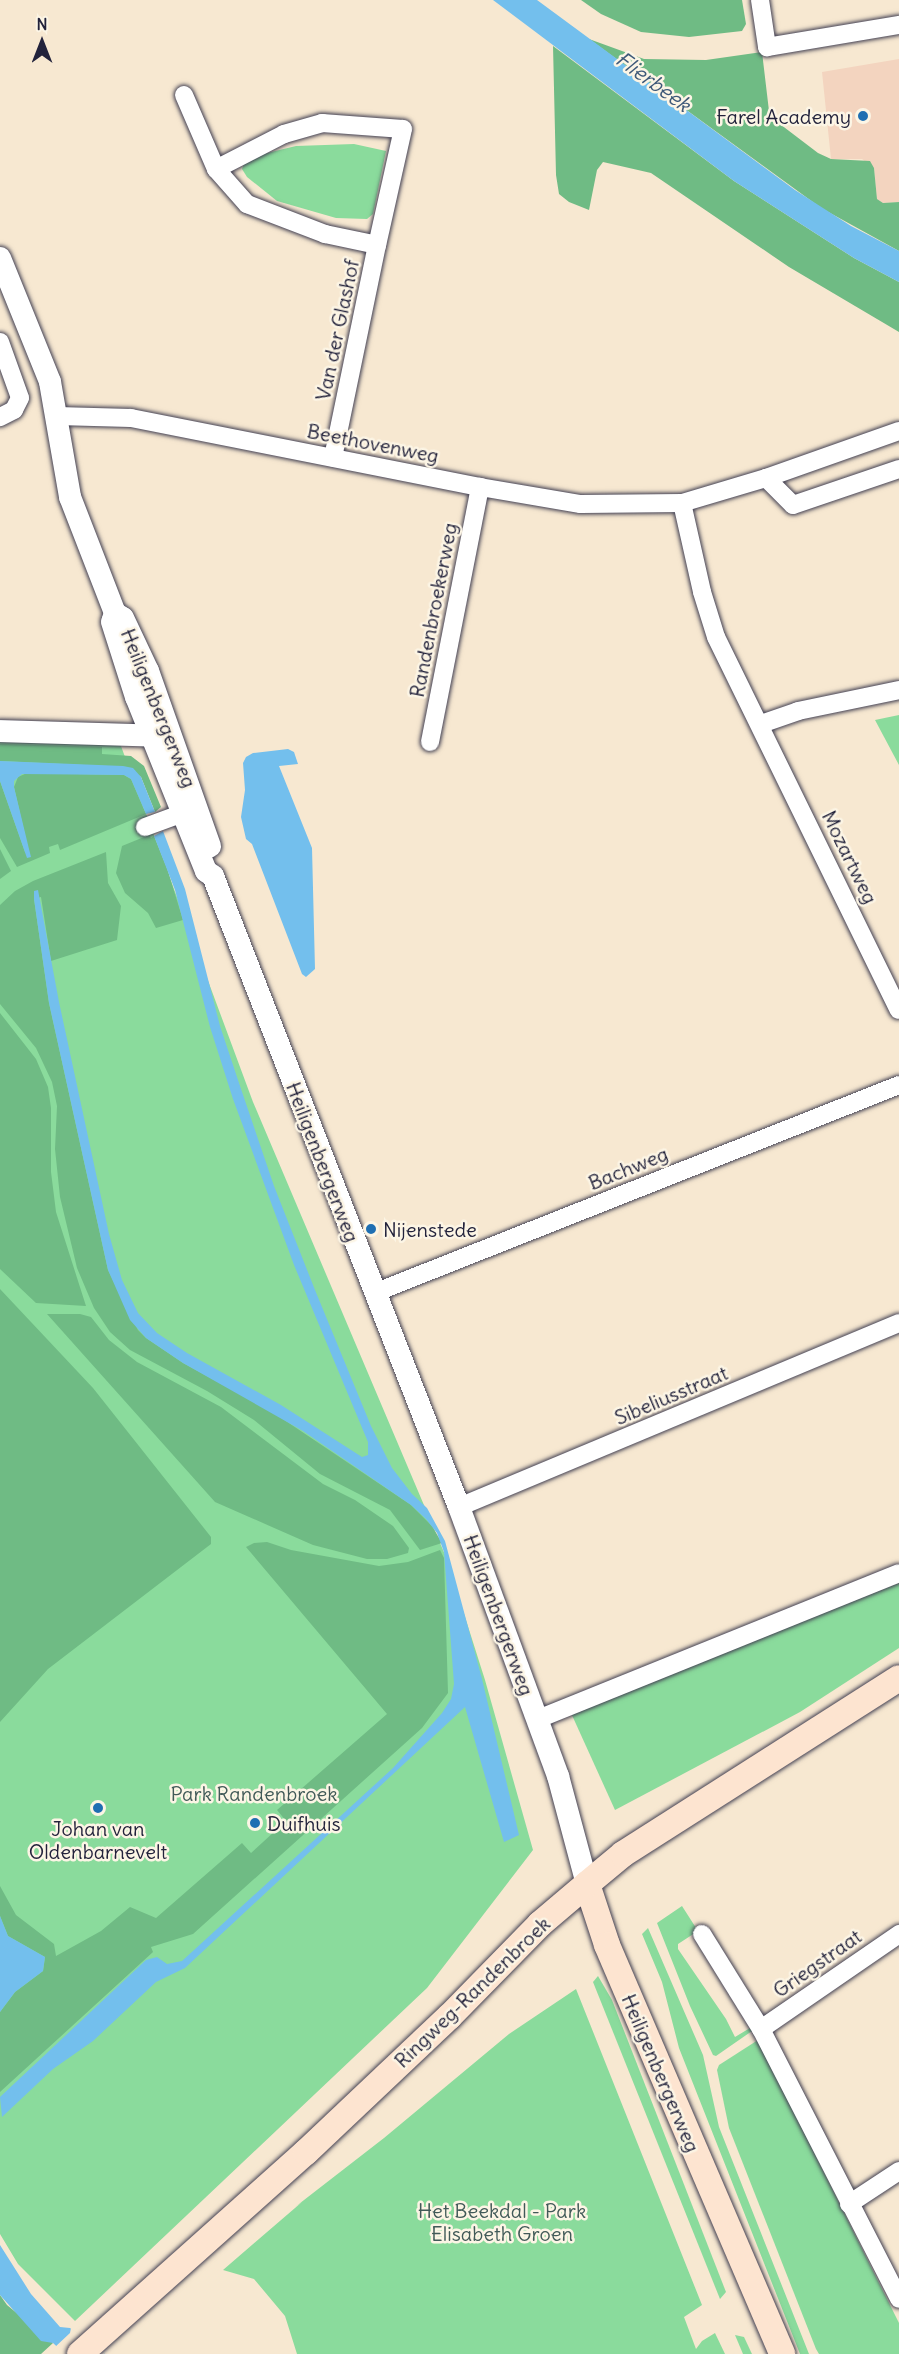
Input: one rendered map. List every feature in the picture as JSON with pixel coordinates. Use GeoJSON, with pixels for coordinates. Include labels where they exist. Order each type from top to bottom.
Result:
{"type":"FeatureCollection","features":[{"type":"Feature","properties":{"kind":"main road","name":"Ringweg-Randenbroek"},"geometry":{"type":"LineString","coordinates":[[86,2349],[306,2152],[449,2017],[540,1924],[623,1854],[899,1678]]}},
{"type":"Feature","properties":{"kind":"main road","name":"Heiligenbergerweg"},"geometry":{"type":"LineString","coordinates":[[587,1884],[607,1945],[782,2354]]}},
{"type":"Feature","properties":{"kind":"street"},"geometry":{"type":"LineString","coordinates":[[760,0],[767,47],[899,25]]}},
{"type":"Feature","properties":{"kind":"street","name":"Van der Glashof"},"geometry":{"type":"LineString","coordinates":[[184,95],[216,170],[247,204],[325,234],[377,245]]}},
{"type":"Feature","properties":{"kind":"street","name":"Van der Glashof"},"geometry":{"type":"LineString","coordinates":[[216,170],[284,134],[322,123],[403,129],[333,458]]}},
{"type":"Feature","properties":{"kind":"street","name":"Heiligenbergerweg"},"geometry":{"type":"LineString","coordinates":[[0,258],[50,382],[70,497],[115,613],[123,618],[141,656],[182,813],[216,868],[213,876],[459,1507],[558,1776],[587,1884]]}},
{"type":"Feature","properties":{"kind":"street"},"geometry":{"type":"LineString","coordinates":[[0,342],[20,398],[7,413]]}},
{"type":"Feature","properties":{"kind":"street","name":"Beethovenweg"},"geometry":{"type":"LineString","coordinates":[[57,416],[131,418],[480,487],[581,504],[682,503],[766,478],[899,431]]}},
{"type":"Feature","properties":{"kind":"street"},"geometry":{"type":"LineString","coordinates":[[766,478],[793,505],[899,468]]}},
{"type":"Feature","properties":{"kind":"street","name":"Randenbroekerweg"},"geometry":{"type":"LineString","coordinates":[[430,742],[480,487]]}},
{"type":"Feature","properties":{"kind":"street"},"geometry":{"type":"LineString","coordinates":[[682,503],[702,592],[717,638],[761,724],[798,711],[899,690]]}},
{"type":"Feature","properties":{"kind":"street","name":"Mozartweg"},"geometry":{"type":"LineString","coordinates":[[761,724],[899,1010]]}},
{"type":"Feature","properties":{"kind":"street"},"geometry":{"type":"LineString","coordinates":[[0,731],[161,736]]}},
{"type":"Feature","properties":{"kind":"street"},"geometry":{"type":"LineString","coordinates":[[145,827],[182,813]]}},
{"type":"Feature","properties":{"kind":"street","name":"Bachweg"},"geometry":{"type":"LineString","coordinates":[[374,1293],[899,1084]]}},
{"type":"Feature","properties":{"kind":"street","name":"Sibeliusstraat"},"geometry":{"type":"LineString","coordinates":[[459,1507],[899,1323]]}},
{"type":"Feature","properties":{"kind":"street"},"geometry":{"type":"LineString","coordinates":[[538,1719],[899,1573]]}},
{"type":"Feature","properties":{"kind":"street"},"geometry":{"type":"LineString","coordinates":[[702,1934],[761,2030],[899,2299]]}},
{"type":"Feature","properties":{"kind":"street","name":"Griegstraat"},"geometry":{"type":"LineString","coordinates":[[761,2030],[899,1934]]}},
{"type":"Feature","properties":{"kind":"street"},"geometry":{"type":"LineString","coordinates":[[849,2204],[899,2171]]}},
{"type":"Feature","properties":{"kind":"shaded area","name":"Farel Academy"},"geometry":{"type":"Polygon","coordinates":[[[899,59],[899,202],[883,203],[877,199],[874,168],[862,159],[831,159],[822,72],[899,59]]]}},
{"type":"Feature","properties":{"kind":"green space"},"geometry":{"type":"Polygon","coordinates":[[[581,0],[742,0],[746,24],[742,31],[689,37],[641,32],[601,14],[581,0]]]}},
{"type":"Feature","properties":{"kind":"green space"},"geometry":{"type":"Polygon","coordinates":[[[589,39],[644,59],[706,60],[762,52],[769,111],[772,118],[818,153],[831,159],[870,161],[874,168],[877,199],[883,203],[899,202],[899,251],[821,208],[589,39]]]}},
{"type":"Feature","properties":{"kind":"green space"},"geometry":{"type":"Polygon","coordinates":[[[553,46],[734,181],[854,258],[899,282],[899,332],[789,267],[651,173],[603,162],[597,170],[589,210],[569,202],[559,194],[556,175],[553,46]]]}},
{"type":"Feature","properties":{"kind":"green space"},"geometry":{"type":"Polygon","coordinates":[[[354,144],[386,151],[373,214],[367,219],[336,218],[277,201],[247,177],[242,169],[244,164],[263,154],[296,146],[354,144]]]}},
{"type":"Feature","properties":{"kind":"green space"},"geometry":{"type":"Polygon","coordinates":[[[899,715],[899,765],[875,720],[899,715]]]}},
{"type":"Feature","properties":{"kind":"green space","name":"Park Randenbroek"},"geometry":{"type":"Polygon","coordinates":[[[0,737],[118,738],[253,1102],[446,1557],[485,1680],[533,1850],[427,1988],[75,2321],[18,2264],[0,2234],[0,737]]]}},
{"type":"Feature","properties":{"kind":"green space"},"geometry":{"type":"Polygon","coordinates":[[[0,744],[102,747],[102,754],[131,756],[144,766],[161,807],[155,812],[141,777],[127,767],[0,761],[0,744]]]}},
{"type":"Feature","properties":{"kind":"green space"},"geometry":{"type":"Polygon","coordinates":[[[27,773],[124,775],[131,779],[146,814],[60,850],[58,844],[49,847],[50,853],[17,867],[0,838],[0,781],[25,852],[30,857],[14,787],[18,777],[27,773]]]}},
{"type":"Feature","properties":{"kind":"green space"},"geometry":{"type":"Polygon","coordinates":[[[149,835],[151,838],[154,836],[167,868],[183,920],[156,928],[148,913],[125,893],[116,873],[122,846],[149,835]]]}},
{"type":"Feature","properties":{"kind":"green space"},"geometry":{"type":"Polygon","coordinates":[[[0,849],[11,871],[0,879],[0,849]]]}},
{"type":"Feature","properties":{"kind":"green space"},"geometry":{"type":"Polygon","coordinates":[[[106,852],[108,883],[121,906],[117,940],[51,961],[41,897],[34,899],[49,1003],[108,1270],[138,1330],[146,1338],[183,1363],[271,1411],[411,1505],[432,1526],[442,1543],[420,1550],[390,1510],[320,1474],[254,1420],[207,1391],[130,1350],[110,1332],[94,1308],[77,1268],[60,1197],[55,1149],[57,1106],[52,1082],[36,1048],[0,1004],[0,905],[15,891],[33,881],[106,852]]]}},
{"type":"Feature","properties":{"kind":"green space"},"geometry":{"type":"Polygon","coordinates":[[[0,1013],[36,1059],[48,1087],[51,1108],[51,1172],[56,1212],[86,1306],[36,1303],[0,1269],[0,1013]]]}},
{"type":"Feature","properties":{"kind":"green space"},"geometry":{"type":"Polygon","coordinates":[[[0,1289],[93,1388],[211,1537],[211,1544],[48,1669],[0,1722],[0,1289]]]}},
{"type":"Feature","properties":{"kind":"green space"},"geometry":{"type":"Polygon","coordinates":[[[47,1314],[80,1314],[91,1317],[109,1340],[137,1362],[221,1407],[323,1484],[355,1500],[393,1526],[409,1548],[408,1553],[387,1559],[367,1559],[313,1545],[215,1502],[47,1314]]]}},
{"type":"Feature","properties":{"kind":"green space"},"geometry":{"type":"Polygon","coordinates":[[[267,1542],[291,1550],[379,1566],[408,1562],[440,1550],[444,1558],[448,1693],[422,1728],[193,1934],[151,1947],[153,1952],[0,2092],[0,2012],[15,1992],[43,1971],[45,1957],[8,1936],[0,1916],[0,1886],[16,1915],[54,1944],[56,1956],[101,1931],[130,1907],[156,1918],[242,1843],[251,1853],[286,1821],[277,1810],[387,1714],[246,1547],[254,1543],[267,1542]]]}},
{"type":"Feature","properties":{"kind":"green space"},"geometry":{"type":"Polygon","coordinates":[[[899,1583],[899,1648],[800,1712],[615,1810],[571,1713],[899,1583]]]}},
{"type":"Feature","properties":{"kind":"green space"},"geometry":{"type":"Polygon","coordinates":[[[682,1906],[698,1931],[678,1944],[678,1949],[726,2019],[735,2037],[750,2028],[752,2031],[716,2056],[713,2055],[690,2006],[657,1923],[682,1906]]]}},
{"type":"Feature","properties":{"kind":"green space"},"geometry":{"type":"Polygon","coordinates":[[[648,1928],[703,2055],[719,2127],[809,2354],[800,2354],[679,2048],[662,1982],[642,1934],[648,1928]]]}},
{"type":"Feature","properties":{"kind":"green space"},"geometry":{"type":"Polygon","coordinates":[[[598,1976],[612,2000],[726,2292],[720,2299],[593,1982],[598,1976]]]}},
{"type":"Feature","properties":{"kind":"green space","name":"Het Beekdal - Park Elisabeth Groen"},"geometry":{"type":"Polygon","coordinates":[[[576,1989],[702,2305],[684,2317],[696,2349],[702,2341],[715,2333],[725,2354],[297,2354],[285,2316],[254,2279],[223,2270],[302,2202],[295,2207],[384,2138],[509,2034],[576,1989]]]}},
{"type":"Feature","properties":{"kind":"green space"},"geometry":{"type":"Polygon","coordinates":[[[758,2040],[899,2323],[899,2354],[819,2354],[816,2349],[729,2128],[717,2070],[719,2065],[758,2040]]]}},
{"type":"Feature","properties":{"kind":"green space"},"geometry":{"type":"Polygon","coordinates":[[[0,2295],[7,2305],[53,2343],[41,2354],[0,2354],[0,2295]]]}},
{"type":"Feature","properties":{"kind":"green space"},"geometry":{"type":"Polygon","coordinates":[[[735,2335],[744,2337],[752,2354],[743,2354],[735,2335]]]}},
{"type":"Feature","properties":{"kind":"water"},"geometry":{"type":"Polygon","coordinates":[[[493,0],[537,0],[795,190],[851,226],[899,251],[899,282],[854,258],[734,181],[493,0]]]}},
{"type":"Feature","properties":{"kind":"water"},"geometry":{"type":"Polygon","coordinates":[[[288,749],[294,752],[298,764],[279,766],[312,848],[315,969],[306,977],[302,974],[252,844],[246,839],[241,817],[245,790],[243,763],[246,757],[253,753],[288,749]]]}},
{"type":"Feature","properties":{"kind":"water"},"geometry":{"type":"Polygon","coordinates":[[[0,761],[133,768],[141,777],[155,812],[146,814],[131,779],[124,775],[22,774],[14,781],[14,787],[31,857],[27,858],[0,781],[0,761]]]}},
{"type":"Feature","properties":{"kind":"water"},"geometry":{"type":"Polygon","coordinates":[[[163,831],[185,889],[220,1026],[274,1186],[315,1290],[371,1426],[392,1468],[412,1494],[427,1508],[445,1541],[482,1679],[519,1835],[504,1842],[465,1707],[185,1968],[156,1982],[93,2041],[53,2069],[2,2117],[0,2097],[146,1960],[157,1957],[167,1964],[182,1961],[393,1768],[442,1713],[451,1699],[454,1684],[444,1552],[437,1533],[426,1519],[411,1505],[303,1431],[183,1363],[146,1338],[130,1320],[108,1270],[49,1003],[34,899],[34,891],[38,890],[59,1002],[109,1234],[122,1280],[138,1313],[157,1333],[187,1353],[281,1405],[362,1457],[368,1455],[368,1442],[294,1265],[233,1099],[210,1027],[175,890],[154,836],[163,831]]]}},
{"type":"Feature","properties":{"kind":"water"},"geometry":{"type":"Polygon","coordinates":[[[0,1916],[8,1936],[45,1957],[43,1971],[15,1992],[0,2012],[0,1916]]]}},
{"type":"Feature","properties":{"kind":"water"},"geometry":{"type":"Polygon","coordinates":[[[0,2245],[31,2294],[60,2327],[70,2328],[105,2354],[65,2354],[53,2343],[41,2341],[0,2295],[0,2245]]]}},
{"type":"Feature","properties":{"kind":"pier"},"geometry":{"type":"Polygon","coordinates":[[[71,2328],[105,2354],[61,2354],[54,2348],[70,2333],[71,2328]]]}},
{"type":"Feature","properties":{"kind":"place","name":"Farel Academy"},"geometry":{"type":"Point","coordinates":[863,116]}},
{"type":"Feature","properties":{"kind":"place","name":"Nijenstede"},"geometry":{"type":"Point","coordinates":[371,1229]}},
{"type":"Feature","properties":{"kind":"place","name":"Johan van Oldenbarnevelt"},"geometry":{"type":"Point","coordinates":[98,1808]}},
{"type":"Feature","properties":{"kind":"place","name":"Duifhuis"},"geometry":{"type":"Point","coordinates":[255,1823]}},
{"type":"Feature","properties":{"kind":"water label","name":"Flierbeek"},"geometry":{"type":"Point","coordinates":[653,82]}}]}
